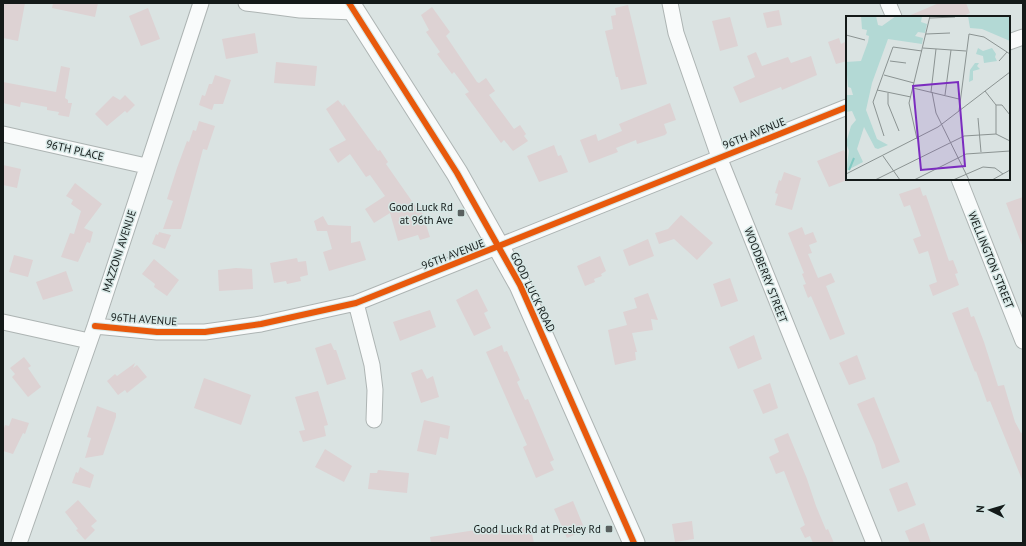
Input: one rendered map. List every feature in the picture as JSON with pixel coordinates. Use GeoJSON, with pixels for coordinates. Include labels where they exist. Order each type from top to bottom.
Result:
{"type":"FeatureCollection","features":[{"type":"Feature","properties":{"kind":"main road","name":"GOOD LUCK ROAD"},"geometry":{"type":"LineString","coordinates":[[352,8],[457,173],[500,247],[520,285],[634,543]]}},
{"type":"Feature","properties":{"kind":"street","name":"MAZZONI AVENUE"},"geometry":{"type":"LineString","coordinates":[[19,543],[95,326],[146,166],[201,3]]}},
{"type":"Feature","properties":{"kind":"street"},"geometry":{"type":"LineString","coordinates":[[246,3],[300,10],[352,8]]}},
{"type":"Feature","properties":{"kind":"street","name":"WOODBERRY STREET"},"geometry":{"type":"LineString","coordinates":[[670,3],[680,48],[719,158],[874,543]]}},
{"type":"Feature","properties":{"kind":"street"},"geometry":{"type":"LineString","coordinates":[[888,3],[894,16]]}},
{"type":"Feature","properties":{"kind":"street"},"geometry":{"type":"LineString","coordinates":[[1010,42],[1023,37]]}},
{"type":"Feature","properties":{"kind":"street","name":"96TH AVENUE"},"geometry":{"type":"LineString","coordinates":[[95,326],[157,332],[205,332],[261,324],[356,302],[500,247],[846,107]]}},
{"type":"Feature","properties":{"kind":"street","name":"96TH PLACE"},"geometry":{"type":"LineString","coordinates":[[3,134],[146,166]]}},
{"type":"Feature","properties":{"kind":"street","name":"WELLINGTON STREET"},"geometry":{"type":"LineString","coordinates":[[959,180],[1023,341]]}},
{"type":"Feature","properties":{"kind":"street"},"geometry":{"type":"LineString","coordinates":[[356,302],[372,365],[375,390],[374,420]]}},
{"type":"Feature","properties":{"kind":"street"},"geometry":{"type":"LineString","coordinates":[[3,322],[89,341]]}},
{"type":"Feature","properties":{"kind":"building"},"geometry":{"type":"Polygon","coordinates":[[[3,3],[25,3],[18,41],[3,38],[3,3]]]}},
{"type":"Feature","properties":{"kind":"building"},"geometry":{"type":"Polygon","coordinates":[[[53,3],[98,3],[95,17],[52,8],[53,3]]]}},
{"type":"Feature","properties":{"kind":"building"},"geometry":{"type":"Polygon","coordinates":[[[939,3],[966,3],[970,13],[963,16],[908,16],[939,3]]]}},
{"type":"Feature","properties":{"kind":"building"},"geometry":{"type":"Polygon","coordinates":[[[628,5],[647,84],[621,90],[618,77],[616,77],[605,31],[613,29],[611,16],[616,15],[615,8],[628,5]]]}},
{"type":"Feature","properties":{"kind":"building"},"geometry":{"type":"Polygon","coordinates":[[[432,7],[450,32],[446,36],[477,82],[479,83],[486,78],[495,91],[489,95],[514,129],[520,125],[526,134],[524,136],[528,141],[513,151],[504,140],[501,143],[465,94],[469,92],[454,72],[452,74],[437,54],[440,52],[426,32],[429,30],[421,15],[432,7]]]}},
{"type":"Feature","properties":{"kind":"building"},"geometry":{"type":"Polygon","coordinates":[[[148,8],[160,39],[141,46],[129,16],[148,8]]]}},
{"type":"Feature","properties":{"kind":"building"},"geometry":{"type":"Polygon","coordinates":[[[779,10],[782,25],[767,28],[763,13],[779,10]]]}},
{"type":"Feature","properties":{"kind":"building"},"geometry":{"type":"Polygon","coordinates":[[[730,17],[738,46],[720,51],[712,21],[730,17]]]}},
{"type":"Feature","properties":{"kind":"building"},"geometry":{"type":"Polygon","coordinates":[[[255,33],[258,53],[226,59],[222,39],[255,33]]]}},
{"type":"Feature","properties":{"kind":"building"},"geometry":{"type":"Polygon","coordinates":[[[839,38],[841,44],[846,42],[846,61],[836,64],[828,42],[839,38]]]}},
{"type":"Feature","properties":{"kind":"building"},"geometry":{"type":"Polygon","coordinates":[[[756,52],[762,66],[788,57],[791,63],[811,56],[817,75],[782,90],[781,87],[740,103],[733,87],[755,77],[747,56],[756,52]]]}},
{"type":"Feature","properties":{"kind":"building"},"geometry":{"type":"Polygon","coordinates":[[[276,62],[317,66],[315,86],[274,83],[276,62]]]}},
{"type":"Feature","properties":{"kind":"building"},"geometry":{"type":"Polygon","coordinates":[[[61,66],[70,68],[65,98],[68,100],[68,103],[72,103],[69,117],[58,115],[59,112],[47,110],[47,107],[21,102],[20,107],[3,103],[3,82],[56,92],[61,66]]]}},
{"type":"Feature","properties":{"kind":"building"},"geometry":{"type":"Polygon","coordinates":[[[215,75],[231,80],[223,104],[214,104],[212,110],[199,105],[202,95],[205,96],[209,84],[212,84],[215,75]]]}},
{"type":"Feature","properties":{"kind":"building"},"geometry":{"type":"Polygon","coordinates":[[[125,95],[135,105],[127,113],[125,111],[107,126],[95,114],[113,96],[120,100],[125,95]]]}},
{"type":"Feature","properties":{"kind":"building"},"geometry":{"type":"Polygon","coordinates":[[[338,100],[343,106],[344,104],[378,151],[380,150],[388,162],[386,164],[416,207],[420,206],[430,237],[420,240],[418,235],[398,241],[390,213],[374,223],[365,209],[385,196],[370,175],[366,177],[350,154],[338,163],[329,149],[346,140],[326,109],[338,100]]]}},
{"type":"Feature","properties":{"kind":"building"},"geometry":{"type":"Polygon","coordinates":[[[670,103],[676,120],[664,124],[667,133],[665,135],[637,144],[636,140],[616,148],[618,152],[589,163],[580,140],[596,134],[598,141],[622,131],[619,124],[670,103]]]}},
{"type":"Feature","properties":{"kind":"building"},"geometry":{"type":"Polygon","coordinates":[[[199,121],[215,126],[207,150],[203,149],[181,229],[163,229],[173,201],[167,199],[177,168],[187,141],[189,142],[193,130],[196,131],[199,121]]]}},
{"type":"Feature","properties":{"kind":"building"},"geometry":{"type":"Polygon","coordinates":[[[554,145],[558,156],[561,155],[568,172],[539,182],[527,156],[554,145]]]}},
{"type":"Feature","properties":{"kind":"building"},"geometry":{"type":"Polygon","coordinates":[[[844,150],[846,155],[847,180],[829,187],[817,161],[844,150]]]}},
{"type":"Feature","properties":{"kind":"building"},"geometry":{"type":"Polygon","coordinates":[[[3,165],[21,169],[17,188],[3,185],[3,165]]]}},
{"type":"Feature","properties":{"kind":"building"},"geometry":{"type":"Polygon","coordinates":[[[784,172],[801,178],[792,210],[775,205],[778,194],[775,193],[779,180],[781,181],[784,172]]]}},
{"type":"Feature","properties":{"kind":"building"},"geometry":{"type":"Polygon","coordinates":[[[75,183],[102,204],[84,228],[93,232],[90,243],[87,242],[78,262],[61,257],[70,233],[74,234],[81,211],[71,204],[73,200],[66,196],[75,183]]]}},
{"type":"Feature","properties":{"kind":"building"},"geometry":{"type":"Polygon","coordinates":[[[920,187],[923,196],[926,195],[949,261],[953,260],[958,273],[955,274],[959,285],[933,296],[929,285],[937,282],[928,251],[919,254],[913,239],[921,236],[910,205],[904,207],[899,194],[920,187]]]}},
{"type":"Feature","properties":{"kind":"building"},"geometry":{"type":"Polygon","coordinates":[[[1023,197],[1023,245],[1022,245],[1006,203],[1023,197]]]}},
{"type":"Feature","properties":{"kind":"building"},"geometry":{"type":"Polygon","coordinates":[[[681,215],[713,243],[697,260],[674,239],[659,244],[655,233],[668,229],[681,215]]]}},
{"type":"Feature","properties":{"kind":"building"},"geometry":{"type":"Polygon","coordinates":[[[323,216],[328,225],[351,226],[351,243],[360,241],[366,260],[329,271],[323,252],[332,249],[327,231],[317,231],[314,221],[323,216]]]}},
{"type":"Feature","properties":{"kind":"building"},"geometry":{"type":"Polygon","coordinates":[[[802,227],[805,235],[813,232],[817,242],[809,245],[812,253],[808,254],[818,278],[831,273],[835,282],[826,286],[845,334],[830,340],[811,296],[808,298],[803,285],[806,284],[802,274],[804,273],[788,233],[802,227]]]}},
{"type":"Feature","properties":{"kind":"building"},"geometry":{"type":"Polygon","coordinates":[[[159,232],[171,235],[165,249],[152,244],[156,234],[158,235],[159,232]]]}},
{"type":"Feature","properties":{"kind":"building"},"geometry":{"type":"Polygon","coordinates":[[[648,239],[654,256],[629,266],[623,250],[648,239]]]}},
{"type":"Feature","properties":{"kind":"building"},"geometry":{"type":"Polygon","coordinates":[[[14,255],[33,260],[28,277],[9,272],[14,255]]]}},
{"type":"Feature","properties":{"kind":"building"},"geometry":{"type":"Polygon","coordinates":[[[600,256],[606,271],[601,274],[602,276],[594,279],[595,282],[585,286],[577,266],[600,256]]]}},
{"type":"Feature","properties":{"kind":"building"},"geometry":{"type":"Polygon","coordinates":[[[297,258],[298,262],[306,261],[308,275],[300,277],[301,281],[287,284],[286,281],[274,283],[270,263],[297,258]]]}},
{"type":"Feature","properties":{"kind":"building"},"geometry":{"type":"Polygon","coordinates":[[[154,259],[179,280],[167,296],[154,287],[155,284],[142,274],[154,259]]]}},
{"type":"Feature","properties":{"kind":"building"},"geometry":{"type":"Polygon","coordinates":[[[236,268],[252,269],[253,289],[219,291],[218,270],[236,268]]]}},
{"type":"Feature","properties":{"kind":"building"},"geometry":{"type":"Polygon","coordinates":[[[66,271],[73,291],[43,300],[36,282],[66,271]]]}},
{"type":"Feature","properties":{"kind":"building"},"geometry":{"type":"Polygon","coordinates":[[[730,278],[738,301],[721,307],[713,284],[730,278]]]}},
{"type":"Feature","properties":{"kind":"building"},"geometry":{"type":"Polygon","coordinates":[[[477,289],[488,311],[484,313],[491,328],[474,336],[456,300],[477,289]]]}},
{"type":"Feature","properties":{"kind":"building"},"geometry":{"type":"Polygon","coordinates":[[[648,293],[658,320],[651,319],[653,330],[632,333],[637,352],[635,352],[636,360],[615,365],[608,330],[627,325],[623,312],[637,308],[634,298],[648,293]]]}},
{"type":"Feature","properties":{"kind":"building"},"geometry":{"type":"Polygon","coordinates":[[[968,307],[971,317],[974,316],[984,342],[998,386],[1004,385],[1015,422],[1021,433],[1023,432],[1023,482],[990,401],[987,402],[952,313],[968,307]]]}},
{"type":"Feature","properties":{"kind":"building"},"geometry":{"type":"Polygon","coordinates":[[[430,310],[436,327],[400,341],[393,322],[430,310]]]}},
{"type":"Feature","properties":{"kind":"building"},"geometry":{"type":"Polygon","coordinates":[[[754,335],[762,359],[738,369],[729,347],[754,335]]]}},
{"type":"Feature","properties":{"kind":"building"},"geometry":{"type":"Polygon","coordinates":[[[331,343],[334,350],[336,350],[346,379],[327,385],[315,348],[331,343]]]}},
{"type":"Feature","properties":{"kind":"building"},"geometry":{"type":"Polygon","coordinates":[[[502,345],[504,352],[507,351],[520,380],[517,382],[525,400],[528,399],[554,460],[550,462],[554,470],[536,478],[523,447],[527,445],[486,352],[502,345]]]}},
{"type":"Feature","properties":{"kind":"building"},"geometry":{"type":"Polygon","coordinates":[[[857,355],[866,379],[849,385],[839,363],[857,355]]]}},
{"type":"Feature","properties":{"kind":"building"},"geometry":{"type":"Polygon","coordinates":[[[24,357],[31,366],[28,368],[41,387],[28,397],[12,377],[15,374],[10,368],[24,357]]]}},
{"type":"Feature","properties":{"kind":"building"},"geometry":{"type":"Polygon","coordinates":[[[135,363],[133,368],[137,365],[147,377],[127,393],[125,390],[118,395],[107,381],[115,374],[117,376],[135,363]]]}},
{"type":"Feature","properties":{"kind":"building"},"geometry":{"type":"Polygon","coordinates":[[[422,369],[427,379],[433,376],[439,397],[421,403],[411,373],[422,369]]]}},
{"type":"Feature","properties":{"kind":"building"},"geometry":{"type":"Polygon","coordinates":[[[204,378],[251,395],[241,425],[194,408],[204,378]]]}},
{"type":"Feature","properties":{"kind":"building"},"geometry":{"type":"Polygon","coordinates":[[[770,383],[778,408],[763,414],[753,390],[770,383]]]}},
{"type":"Feature","properties":{"kind":"building"},"geometry":{"type":"Polygon","coordinates":[[[318,391],[328,425],[324,426],[326,436],[303,442],[299,431],[305,430],[295,397],[318,391]]]}},
{"type":"Feature","properties":{"kind":"building"},"geometry":{"type":"Polygon","coordinates":[[[874,397],[900,462],[882,469],[875,445],[857,404],[874,397]]]}},
{"type":"Feature","properties":{"kind":"building"},"geometry":{"type":"Polygon","coordinates":[[[97,406],[116,413],[116,417],[103,455],[85,458],[91,438],[87,437],[97,406]]]}},
{"type":"Feature","properties":{"kind":"building"},"geometry":{"type":"Polygon","coordinates":[[[12,418],[29,423],[25,434],[23,433],[13,454],[3,451],[3,431],[5,425],[9,426],[12,418]]]}},
{"type":"Feature","properties":{"kind":"building"},"geometry":{"type":"Polygon","coordinates":[[[424,420],[450,426],[448,439],[440,437],[436,455],[417,451],[424,420]]]}},
{"type":"Feature","properties":{"kind":"building"},"geometry":{"type":"Polygon","coordinates":[[[788,433],[826,530],[828,529],[834,543],[813,543],[810,536],[805,538],[800,528],[805,525],[784,471],[776,474],[769,457],[779,452],[774,439],[788,433]]]}},
{"type":"Feature","properties":{"kind":"building"},"geometry":{"type":"Polygon","coordinates":[[[325,449],[352,466],[344,482],[315,467],[325,449]]]}},
{"type":"Feature","properties":{"kind":"building"},"geometry":{"type":"Polygon","coordinates":[[[80,467],[94,475],[90,488],[72,483],[76,472],[78,473],[80,467]]]}},
{"type":"Feature","properties":{"kind":"building"},"geometry":{"type":"Polygon","coordinates":[[[378,470],[409,473],[407,493],[368,489],[370,473],[377,473],[378,470]]]}},
{"type":"Feature","properties":{"kind":"building"},"geometry":{"type":"Polygon","coordinates":[[[907,482],[916,505],[898,512],[889,489],[907,482]]]}},
{"type":"Feature","properties":{"kind":"building"},"geometry":{"type":"Polygon","coordinates":[[[78,500],[97,521],[91,526],[95,530],[85,540],[76,530],[78,529],[65,512],[78,500]]]}},
{"type":"Feature","properties":{"kind":"building"},"geometry":{"type":"Polygon","coordinates":[[[573,501],[585,530],[567,538],[554,509],[573,501]]]}},
{"type":"Feature","properties":{"kind":"building"},"geometry":{"type":"Polygon","coordinates":[[[692,521],[694,539],[675,542],[672,524],[692,521]]]}},
{"type":"Feature","properties":{"kind":"building"},"geometry":{"type":"Polygon","coordinates":[[[924,523],[931,543],[910,543],[905,531],[924,523]]]}},
{"type":"Feature","properties":{"kind":"building"},"geometry":{"type":"Polygon","coordinates":[[[530,525],[534,543],[431,543],[430,537],[489,528],[490,532],[530,525]]]}},
{"type":"Feature","properties":{"kind":"cycle path"},"geometry":{"type":"LineString","coordinates":[[349,3],[457,173],[520,285],[634,543]]}},
{"type":"Feature","properties":{"kind":"cycle path"},"geometry":{"type":"LineString","coordinates":[[95,326],[157,332],[205,332],[261,324],[356,303],[846,107]]}},
{"type":"Feature","properties":{"kind":"place","name":"Good Luck Rd at 96th Ave"},"geometry":{"type":"Point","coordinates":[461,213]}},
{"type":"Feature","properties":{"kind":"place","name":"Good Luck Rd at Presley Rd"},"geometry":{"type":"Point","coordinates":[609,529]}}]}
